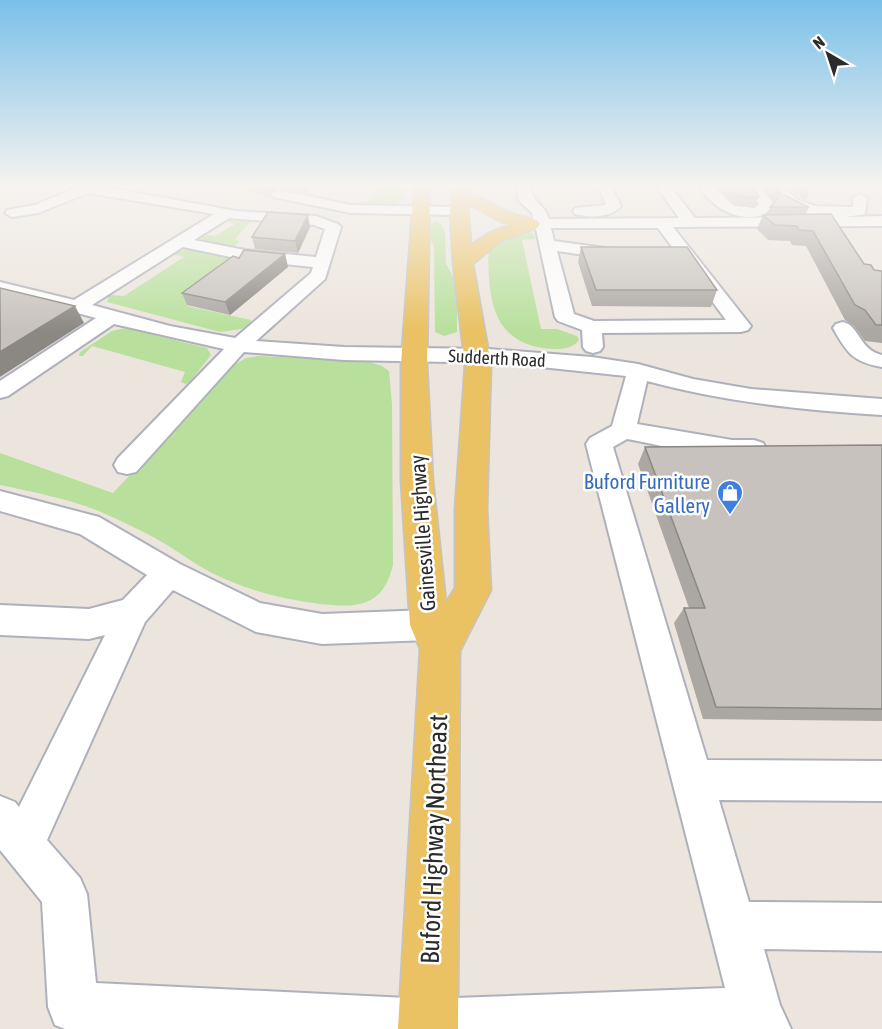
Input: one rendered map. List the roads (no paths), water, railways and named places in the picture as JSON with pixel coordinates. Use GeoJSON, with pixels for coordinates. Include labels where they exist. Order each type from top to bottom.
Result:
{"type":"FeatureCollection","features":[{"type":"Feature","properties":{"kind":"main road","name":"Gainesville Highway"},"geometry":{"type":"LineString","coordinates":[[421,235],[414,360],[417,481],[434,637]]}},
{"type":"Feature","properties":{"kind":"main road","name":"Gainesville Highway"},"geometry":{"type":"LineString","coordinates":[[434,637],[473,590],[471,509],[477,356],[463,263],[462,235]]}},
{"type":"Feature","properties":{"kind":"main road"},"geometry":{"type":"LineString","coordinates":[[463,263],[487,240],[497,235]]}},
{"type":"Feature","properties":{"kind":"main road","name":"Buford Highway Northeast"},"geometry":{"type":"LineString","coordinates":[[428,1027],[434,637]]}},
{"type":"Feature","properties":{"kind":"street"},"geometry":{"type":"LineString","coordinates":[[77,306],[191,235]]}},
{"type":"Feature","properties":{"kind":"street"},"geometry":{"type":"LineString","coordinates":[[243,254],[255,235]]}},
{"type":"Feature","properties":{"kind":"street"},"geometry":{"type":"LineString","coordinates":[[127,465],[240,344],[319,275],[331,235]]}},
{"type":"Feature","properties":{"kind":"street"},"geometry":{"type":"LineString","coordinates":[[544,235],[565,317],[592,327],[741,326],[671,235]]}},
{"type":"Feature","properties":{"kind":"street"},"geometry":{"type":"LineString","coordinates":[[180,242],[243,254],[323,263]]}},
{"type":"Feature","properties":{"kind":"street"},"geometry":{"type":"LineString","coordinates":[[548,244],[636,255]]}},
{"type":"Feature","properties":{"kind":"street"},"geometry":{"type":"LineString","coordinates":[[666,255],[686,255]]}},
{"type":"Feature","properties":{"kind":"street","name":"Sudderth Road"},"geometry":{"type":"LineString","coordinates":[[0,287],[111,317],[266,348],[414,360],[477,356],[594,364],[638,371],[705,388],[781,402],[879,412]]}},
{"type":"Feature","properties":{"kind":"street"},"geometry":{"type":"LineString","coordinates":[[0,391],[111,317]]}},
{"type":"Feature","properties":{"kind":"street"},"geometry":{"type":"LineString","coordinates":[[592,327],[594,364]]}},
{"type":"Feature","properties":{"kind":"street"},"geometry":{"type":"LineString","coordinates":[[843,328],[856,351],[868,359],[882,361]]}},
{"type":"Feature","properties":{"kind":"street"},"geometry":{"type":"LineString","coordinates":[[623,430],[638,371]]}},
{"type":"Feature","properties":{"kind":"street"},"geometry":{"type":"LineString","coordinates":[[169,573],[133,612],[11,830],[64,894],[73,1007],[428,1027],[761,1021],[599,444],[623,430],[732,449],[778,448]]}},
{"type":"Feature","properties":{"kind":"street"},"geometry":{"type":"LineString","coordinates":[[0,501],[89,525],[169,573],[256,617],[322,629],[434,637]]}},
{"type":"Feature","properties":{"kind":"street"},"geometry":{"type":"LineString","coordinates":[[0,620],[89,624],[133,612]]}},
{"type":"Feature","properties":{"kind":"street"},"geometry":{"type":"LineString","coordinates":[[693,780],[882,781]]}},
{"type":"Feature","properties":{"kind":"street"},"geometry":{"type":"LineString","coordinates":[[733,925],[882,927]]}},
{"type":"Feature","properties":{"kind":"place","name":"Buford Furniture Gallery"},"geometry":{"type":"Point","coordinates":[730,516]}}]}
